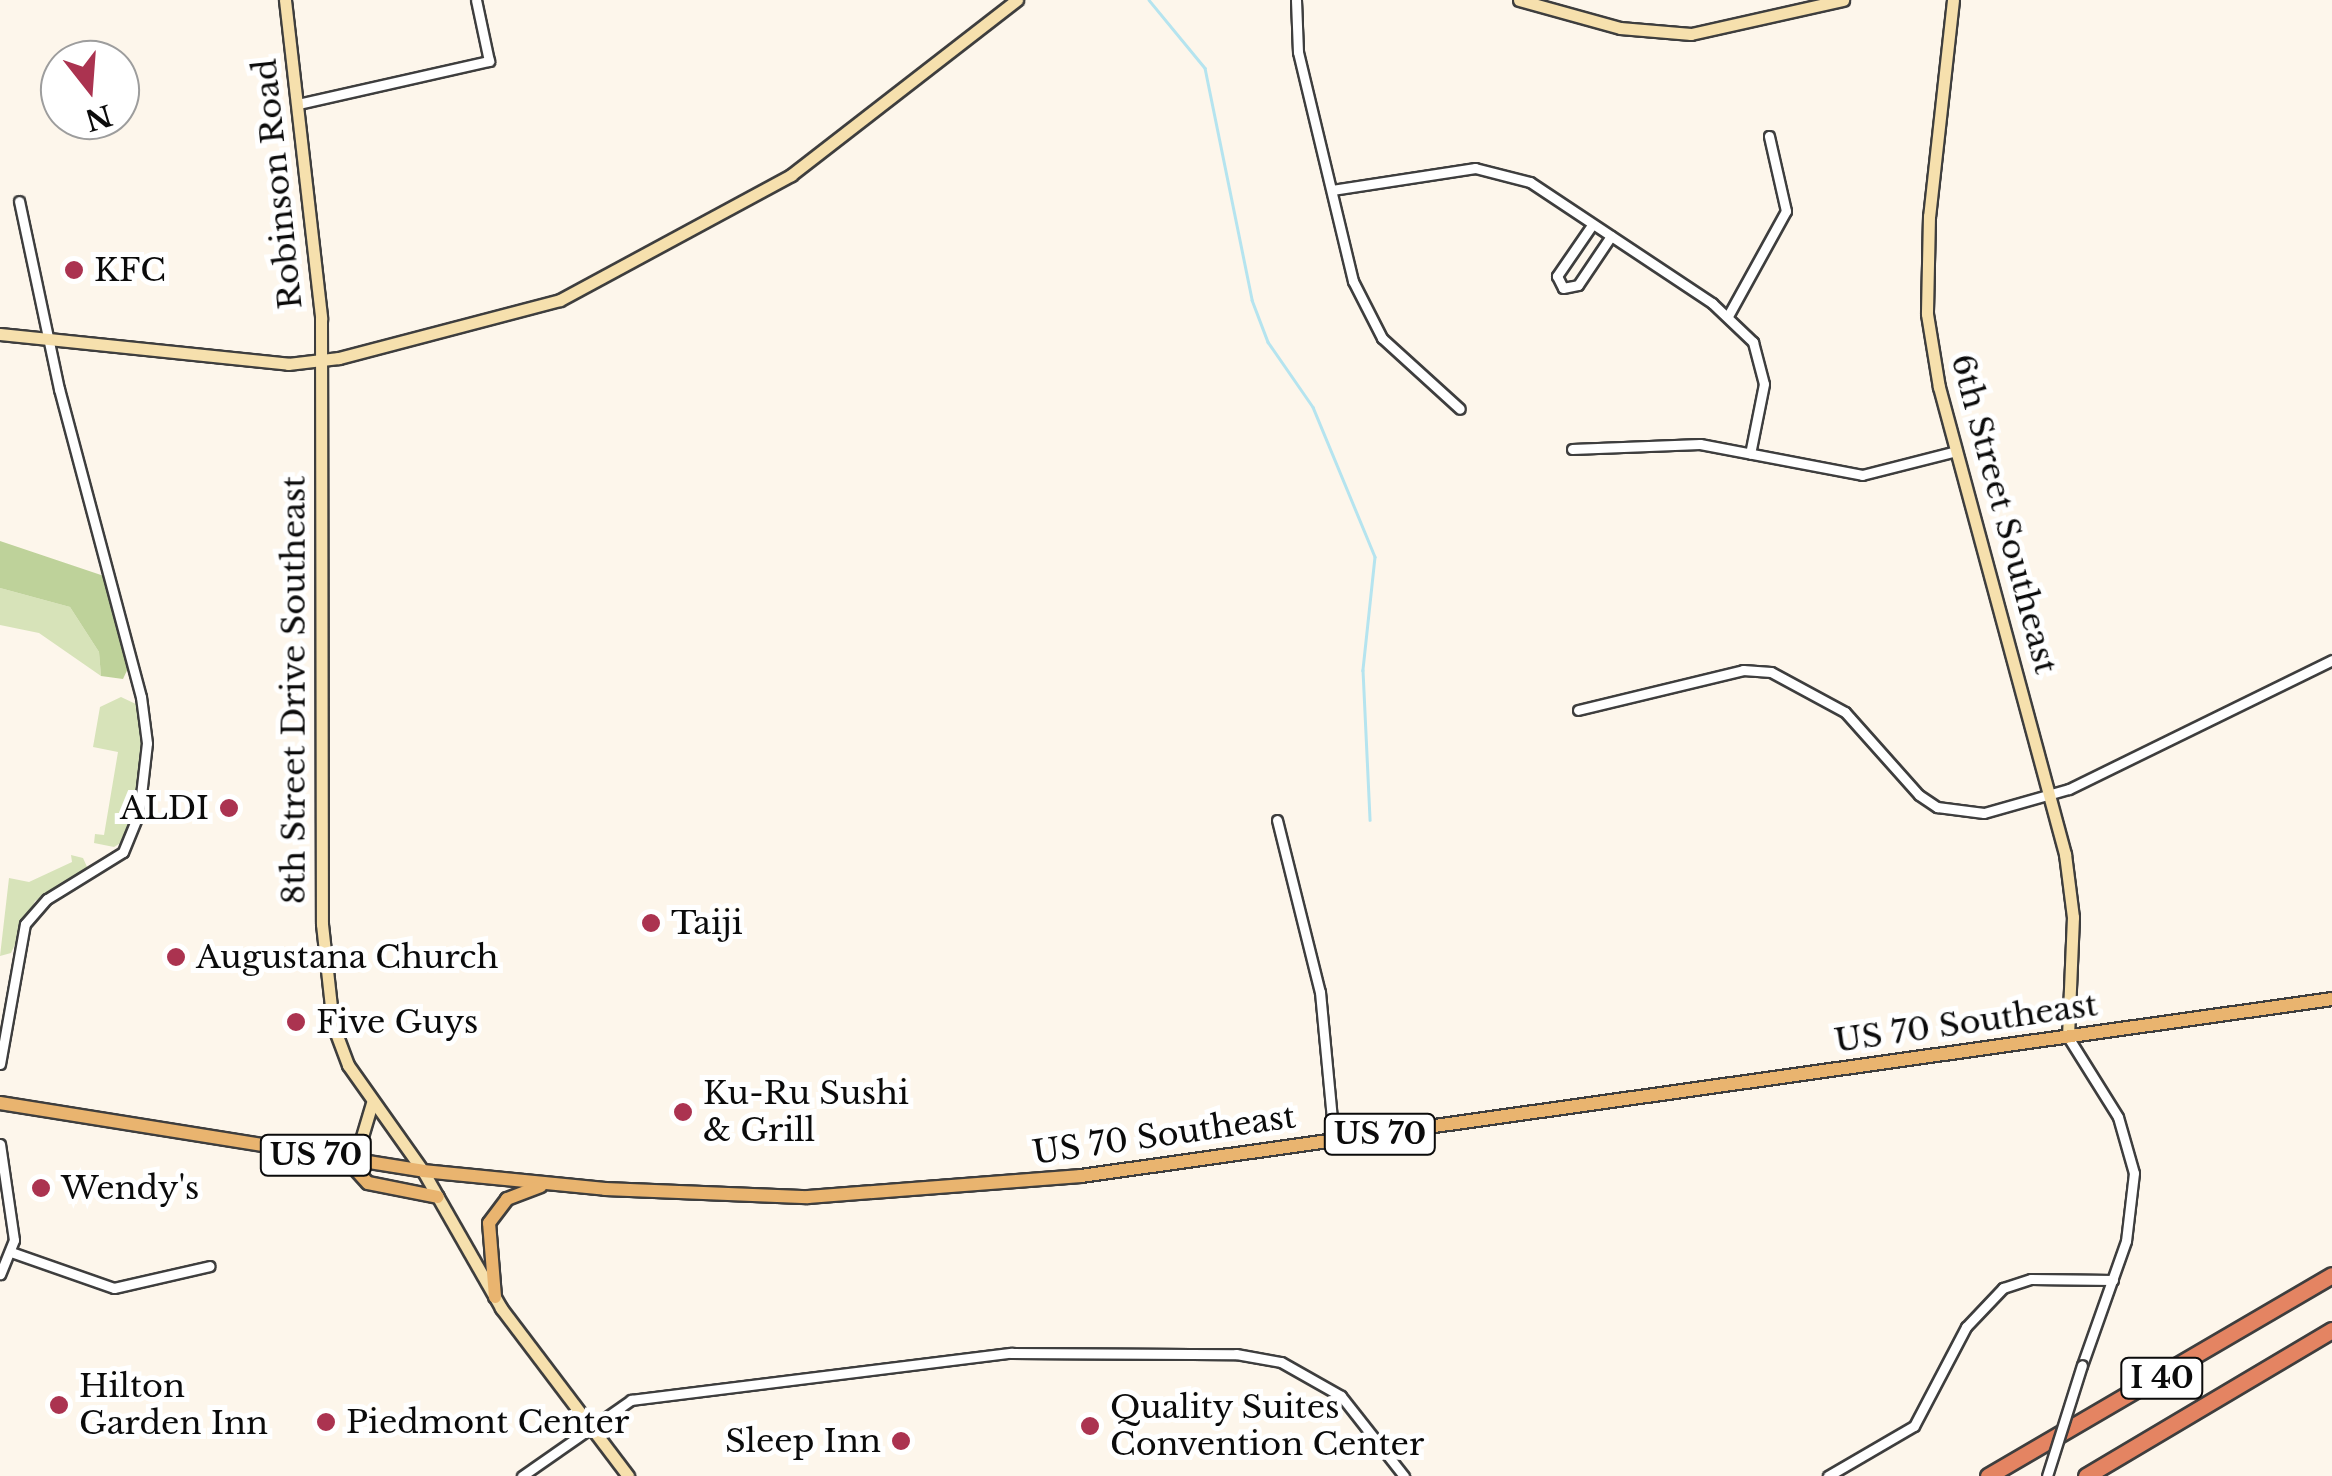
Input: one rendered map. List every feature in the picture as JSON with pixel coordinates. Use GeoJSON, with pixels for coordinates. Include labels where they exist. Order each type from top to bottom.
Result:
{"type":"FeatureCollection","features":[{"type":"Feature","properties":{"kind":"highway","name":"I 40"},"geometry":{"type":"LineString","coordinates":[[1988,1476],[2332,1275]]}},
{"type":"Feature","properties":{"kind":"highway","name":"I 40"},"geometry":{"type":"LineString","coordinates":[[2086,1476],[2332,1330]]}},
{"type":"Feature","properties":{"kind":"main road","name":"US 70 Southeast"},"geometry":{"type":"LineString","coordinates":[[0,1102],[351,1160],[551,1183],[728,1195],[892,1192],[1080,1176],[2332,999]]}},
{"type":"Feature","properties":{"kind":"main road"},"geometry":{"type":"LineString","coordinates":[[351,1160],[368,1183],[438,1197]]}},
{"type":"Feature","properties":{"kind":"main road"},"geometry":{"type":"LineString","coordinates":[[495,1298],[489,1222],[507,1199],[551,1183]]}},
{"type":"Feature","properties":{"kind":"street","name":"Robinson Road"},"geometry":{"type":"LineString","coordinates":[[285,0],[320,362]]}},
{"type":"Feature","properties":{"kind":"street"},"geometry":{"type":"LineString","coordinates":[[298,104],[490,61],[476,0]]}},
{"type":"Feature","properties":{"kind":"street"},"geometry":{"type":"LineString","coordinates":[[0,334],[243,363],[320,362],[520,312],[594,286],[825,152],[1017,0]]}},
{"type":"Feature","properties":{"kind":"street"},"geometry":{"type":"LineString","coordinates":[[1296,0],[1298,52],[1348,266],[1368,317],[1460,409]]}},
{"type":"Feature","properties":{"kind":"street"},"geometry":{"type":"LineString","coordinates":[[1519,0],[1620,28],[1691,34],[1842,0]]}},
{"type":"Feature","properties":{"kind":"street","name":"6th Street Southeast"},"geometry":{"type":"LineString","coordinates":[[1953,0],[1926,277],[1930,344],[2051,797],[2072,898],[2068,1037]]}},
{"type":"Feature","properties":{"kind":"street"},"geometry":{"type":"LineString","coordinates":[[1728,316],[1786,211],[1769,136]]}},
{"type":"Feature","properties":{"kind":"street"},"geometry":{"type":"LineString","coordinates":[[1332,190],[1454,170],[1496,170],[1530,182],[1728,316],[1753,342],[1763,368],[1750,454]]}},
{"type":"Feature","properties":{"kind":"street"},"geometry":{"type":"LineString","coordinates":[[0,1064],[26,924],[47,899],[122,852],[139,813],[147,743],[134,665],[48,341],[19,201]]}},
{"type":"Feature","properties":{"kind":"street"},"geometry":{"type":"LineString","coordinates":[[1592,225],[1558,276],[1563,288],[1578,284],[1610,236]]}},
{"type":"Feature","properties":{"kind":"street","name":"8th Street Drive Southeast"},"geometry":{"type":"LineString","coordinates":[[320,362],[323,953],[336,1035],[372,1102],[423,1170],[495,1298],[628,1476]]}},
{"type":"Feature","properties":{"kind":"street"},"geometry":{"type":"LineString","coordinates":[[1572,450],[1700,444],[1862,475],[1956,451]]}},
{"type":"Feature","properties":{"kind":"street"},"geometry":{"type":"LineString","coordinates":[[1578,710],[1744,670],[1771,672],[1845,712],[1937,806],[1984,813],[2051,797],[2332,660]]}},
{"type":"Feature","properties":{"kind":"street"},"geometry":{"type":"LineString","coordinates":[[1277,820],[1320,992],[1334,1140]]}},
{"type":"Feature","properties":{"kind":"street"},"geometry":{"type":"LineString","coordinates":[[2046,1476],[2133,1210],[2132,1154],[2118,1116],[2068,1037]]}},
{"type":"Feature","properties":{"kind":"street"},"geometry":{"type":"LineString","coordinates":[[351,1160],[372,1102]]}},
{"type":"Feature","properties":{"kind":"street"},"geometry":{"type":"LineString","coordinates":[[0,1144],[12,1252],[0,1274]]}},
{"type":"Feature","properties":{"kind":"street"},"geometry":{"type":"LineString","coordinates":[[12,1252],[114,1288],[210,1266]]}},
{"type":"Feature","properties":{"kind":"street"},"geometry":{"type":"LineString","coordinates":[[1828,1476],[1914,1426],[1966,1327],[2004,1288],[2031,1278],[2113,1280]]}},
{"type":"Feature","properties":{"kind":"street"},"geometry":{"type":"LineString","coordinates":[[522,1476],[588,1424],[636,1398],[960,1357],[1236,1354],[1281,1362],[1328,1386],[1404,1476]]}},
{"type":"Feature","properties":{"kind":"green space"},"geometry":{"type":"Polygon","coordinates":[[[0,541],[104,576],[130,664],[123,679],[101,676],[99,652],[70,607],[0,588],[0,541]]]}},
{"type":"Feature","properties":{"kind":"green space"},"geometry":{"type":"Polygon","coordinates":[[[0,588],[70,607],[99,652],[101,676],[39,633],[0,625],[0,588]]]}},
{"type":"Feature","properties":{"kind":"green space"},"geometry":{"type":"Polygon","coordinates":[[[121,697],[140,706],[144,735],[136,810],[124,841],[114,847],[94,843],[95,834],[104,835],[118,752],[93,747],[100,707],[121,697]]]}},
{"type":"Feature","properties":{"kind":"green space"},"geometry":{"type":"Polygon","coordinates":[[[71,855],[83,858],[88,869],[35,901],[11,953],[0,956],[9,878],[29,882],[72,862],[71,855]]]}},
{"type":"Feature","properties":{"kind":"waterway"},"geometry":{"type":"LineString","coordinates":[[1149,0],[1205,68],[1252,300],[1268,342],[1313,407],[1375,557],[1363,670],[1370,820]]}},
{"type":"Feature","properties":{"kind":"place","name":"KFC"},"geometry":{"type":"Point","coordinates":[74,270]}},
{"type":"Feature","properties":{"kind":"place","name":"ALDI"},"geometry":{"type":"Point","coordinates":[229,808]}},
{"type":"Feature","properties":{"kind":"place","name":"Taiji"},"geometry":{"type":"Point","coordinates":[651,923]}},
{"type":"Feature","properties":{"kind":"place","name":"Augustana Church"},"geometry":{"type":"Point","coordinates":[176,957]}},
{"type":"Feature","properties":{"kind":"place","name":"Five Guys"},"geometry":{"type":"Point","coordinates":[296,1022]}},
{"type":"Feature","properties":{"kind":"place","name":"Ku-Ru Sushi & Grill"},"geometry":{"type":"Point","coordinates":[683,1112]}},
{"type":"Feature","properties":{"kind":"place","name":"Wendy's"},"geometry":{"type":"Point","coordinates":[41,1188]}},
{"type":"Feature","properties":{"kind":"place","name":"Hilton Garden Inn"},"geometry":{"type":"Point","coordinates":[59,1405]}},
{"type":"Feature","properties":{"kind":"place","name":"Piedmont Center"},"geometry":{"type":"Point","coordinates":[326,1422]}},
{"type":"Feature","properties":{"kind":"place","name":"Quality Suites Convention Center"},"geometry":{"type":"Point","coordinates":[1090,1426]}},
{"type":"Feature","properties":{"kind":"place","name":"Sleep Inn"},"geometry":{"type":"Point","coordinates":[901,1441]}}]}
